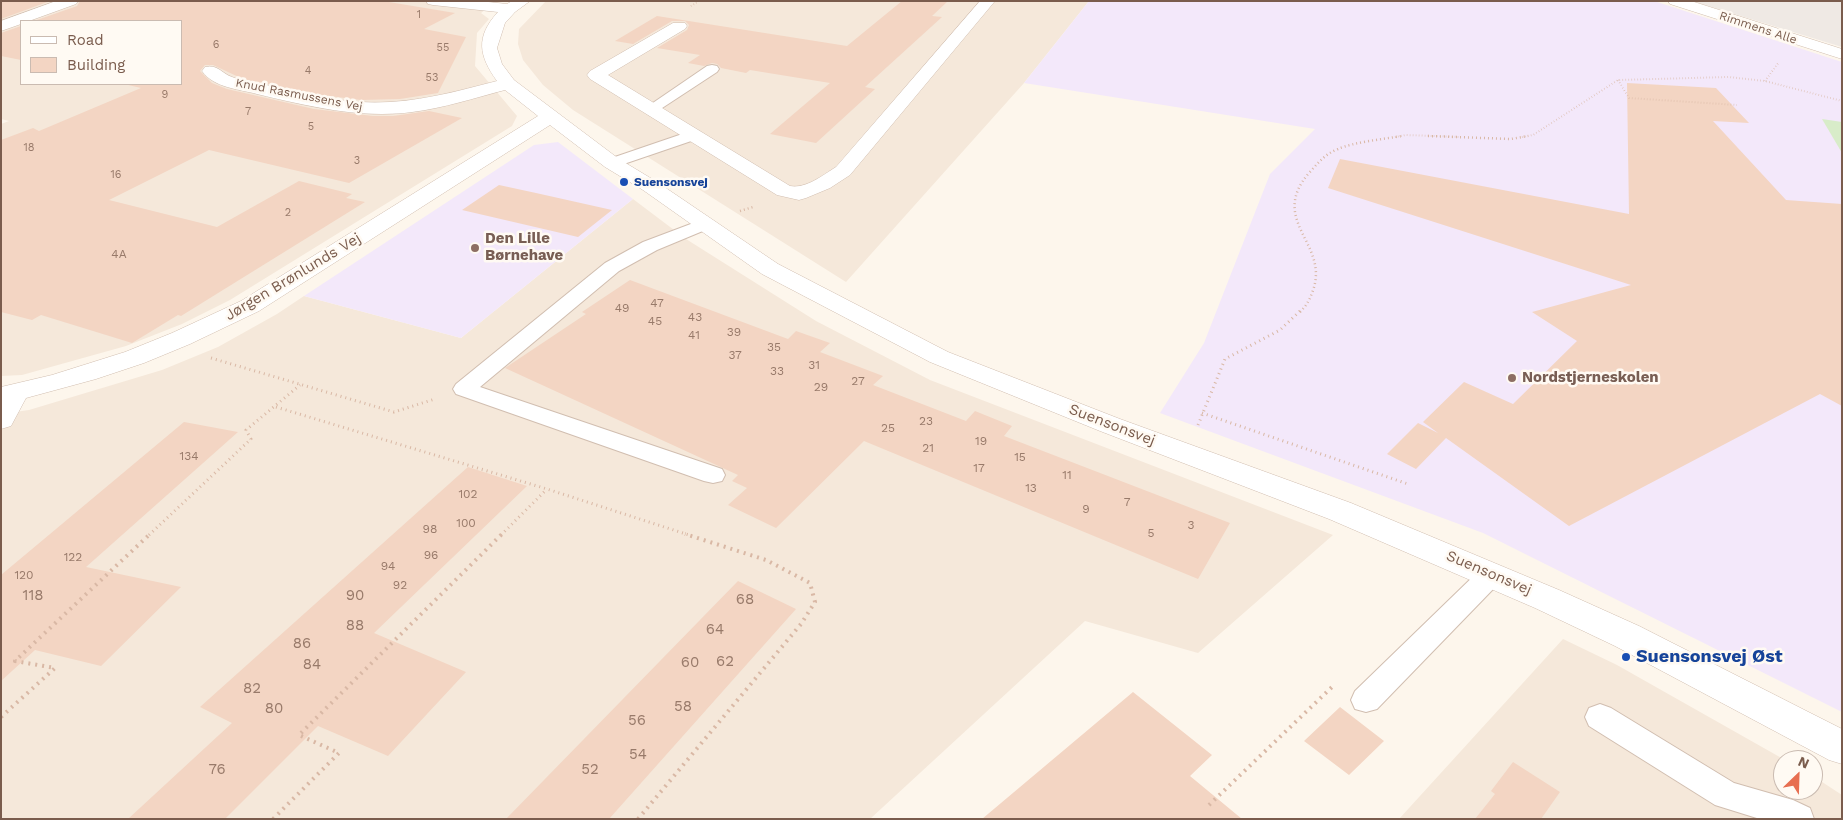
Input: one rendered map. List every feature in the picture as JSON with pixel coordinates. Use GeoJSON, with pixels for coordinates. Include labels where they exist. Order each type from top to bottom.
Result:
{"type":"FeatureCollection","features":[{"type":"Feature","properties":{"kind":"street"},"geometry":{"type":"LineString","coordinates":[[1,26],[71,1]]}},
{"type":"Feature","properties":{"kind":"street"},"geometry":{"type":"LineString","coordinates":[[433,1],[516,5]]}},
{"type":"Feature","properties":{"kind":"street"},"geometry":{"type":"LineString","coordinates":[[679,26],[596,75],[784,190],[799,194],[823,184],[843,171],[988,1]]}},
{"type":"Feature","properties":{"kind":"street","name":"Rimmens Alle"},"geometry":{"type":"LineString","coordinates":[[1675,1],[1842,54]]}},
{"type":"Feature","properties":{"kind":"street","name":"Suensonsvej"},"geometry":{"type":"LineString","coordinates":[[516,5],[498,22],[489,48],[494,65],[508,84],[612,163],[650,186],[770,269],[939,357],[1184,453],[1340,511],[1492,574],[1627,636],[1842,748]]}},
{"type":"Feature","properties":{"kind":"street","name":"Knud Rasmussens Vej"},"geometry":{"type":"LineString","coordinates":[[211,70],[225,81],[349,107],[378,109],[442,102],[508,84]]}},
{"type":"Feature","properties":{"kind":"street","name":"Jørgen Brønlunds Vej"},"geometry":{"type":"LineString","coordinates":[[1,420],[8,394],[91,373],[144,356],[250,306],[549,117]]}},
{"type":"Feature","properties":{"kind":"lane"},"geometry":{"type":"LineString","coordinates":[[651,109],[712,69]]}},
{"type":"Feature","properties":{"kind":"lane"},"geometry":{"type":"LineString","coordinates":[[612,163],[694,135]]}},
{"type":"Feature","properties":{"kind":"lane"},"geometry":{"type":"LineString","coordinates":[[464,389],[612,267],[650,246],[704,224]]}},
{"type":"Feature","properties":{"kind":"lane"},"geometry":{"type":"LineString","coordinates":[[464,389],[713,475]]}},
{"type":"Feature","properties":{"kind":"lane"},"geometry":{"type":"LineString","coordinates":[[1366,700],[1492,574]]}},
{"type":"Feature","properties":{"kind":"lane"},"geometry":{"type":"LineString","coordinates":[[1600,717],[1726,795],[1782,810],[1798,819]]}},
{"type":"Feature","properties":{"kind":"path"},"geometry":{"type":"LineString","coordinates":[[1184,453],[1225,359],[1280,330],[1307,305],[1317,281],[1317,266],[1294,213],[1294,198],[1298,186],[1323,157],[1339,148],[1406,135],[1511,139],[1533,135],[1618,80],[1729,76],[1765,81],[1842,100]]}},
{"type":"Feature","properties":{"kind":"path"},"geometry":{"type":"LineString","coordinates":[[1618,80],[1629,98],[1737,105]]}},
{"type":"Feature","properties":{"kind":"path"},"geometry":{"type":"LineString","coordinates":[[168,345],[394,412],[464,389]]}},
{"type":"Feature","properties":{"kind":"path"},"geometry":{"type":"LineString","coordinates":[[1,717],[56,668],[15,661],[251,439],[246,430],[276,407],[300,385]]}},
{"type":"Feature","properties":{"kind":"path"},"geometry":{"type":"LineString","coordinates":[[276,407],[546,489],[766,560],[810,583],[815,602],[801,624],[638,819]]}},
{"type":"Feature","properties":{"kind":"path"},"geometry":{"type":"LineString","coordinates":[[1202,413],[1408,484]]}},
{"type":"Feature","properties":{"kind":"path"},"geometry":{"type":"LineString","coordinates":[[273,819],[339,753],[299,735],[546,489]]}},
{"type":"Feature","properties":{"kind":"path"},"geometry":{"type":"LineString","coordinates":[[1209,805],[1339,680],[1366,700]]}},
{"type":"Feature","properties":{"kind":"shaded area"},"geometry":{"type":"Polygon","coordinates":[[[1,1],[496,1],[481,13],[489,19],[477,33],[475,66],[517,116],[512,126],[230,300],[182,324],[126,346],[22,375],[1,376],[1,124],[9,121],[1,119],[1,1]]]}},
{"type":"Feature","properties":{"kind":"shaded area"},"geometry":{"type":"Polygon","coordinates":[[[546,1],[1089,1],[1024,83],[846,282],[573,110],[543,85],[523,60],[518,44],[519,29],[546,1]]]}},
{"type":"Feature","properties":{"kind":"shaded area","name":"Nordstjerneskolen"},"geometry":{"type":"Polygon","coordinates":[[[1089,1],[1654,1],[1842,62],[1842,712],[1483,533],[1160,413],[1204,343],[1270,174],[1315,129],[1024,83],[1089,1]]]}},
{"type":"Feature","properties":{"kind":"shaded area"},"geometry":{"type":"Polygon","coordinates":[[[1692,1],[1842,1],[1842,47],[1692,1]]]}},
{"type":"Feature","properties":{"kind":"shaded area","name":"Den Lille Børnehave"},"geometry":{"type":"Polygon","coordinates":[[[558,142],[633,199],[461,338],[304,296],[534,145],[558,142]]]}},
{"type":"Feature","properties":{"kind":"shaded area"},"geometry":{"type":"Polygon","coordinates":[[[633,199],[686,239],[816,321],[930,380],[1333,535],[1198,653],[1085,621],[870,819],[1,819],[1,414],[29,410],[162,370],[218,347],[277,314],[304,296],[461,338],[633,199]]]}},
{"type":"Feature","properties":{"kind":"shaded area"},"geometry":{"type":"Polygon","coordinates":[[[1563,639],[1617,665],[1773,753],[1773,800],[1823,800],[1823,783],[1842,795],[1842,819],[1399,819],[1563,639]]]}},
{"type":"Feature","properties":{"kind":"green space"},"geometry":{"type":"Polygon","coordinates":[[[1822,119],[1842,122],[1842,153],[1822,119]]]}},
{"type":"Feature","properties":{"kind":"building"},"geometry":{"type":"Polygon","coordinates":[[[1,1],[50,1],[1,19],[1,1]]]}},
{"type":"Feature","properties":{"kind":"building"},"geometry":{"type":"Polygon","coordinates":[[[80,1],[383,1],[455,13],[424,29],[466,37],[438,93],[400,99],[361,100],[321,95],[243,79],[213,65],[205,65],[200,71],[212,83],[227,89],[314,109],[373,116],[393,116],[429,111],[462,118],[349,183],[209,150],[109,200],[217,227],[299,181],[352,194],[346,198],[365,202],[181,316],[178,315],[132,343],[41,315],[32,320],[1,312],[1,140],[33,128],[39,131],[141,88],[128,85],[182,85],[182,20],[37,20],[77,6],[80,1]]]}},
{"type":"Feature","properties":{"kind":"building"},"geometry":{"type":"Polygon","coordinates":[[[902,1],[948,1],[932,16],[942,17],[865,87],[875,89],[816,143],[770,134],[830,83],[750,70],[746,73],[721,68],[717,64],[712,63],[704,66],[688,63],[700,55],[657,48],[687,30],[689,25],[685,21],[672,21],[633,44],[615,41],[657,16],[847,46],[902,1]]]}},
{"type":"Feature","properties":{"kind":"building"},"geometry":{"type":"Polygon","coordinates":[[[20,26],[20,60],[1,56],[1,33],[20,26]]]}},
{"type":"Feature","properties":{"kind":"building"},"geometry":{"type":"Polygon","coordinates":[[[1627,83],[1716,88],[1749,123],[1713,121],[1786,200],[1842,204],[1842,406],[1820,394],[1569,526],[1446,438],[1416,469],[1387,454],[1418,423],[1438,433],[1423,422],[1464,382],[1513,404],[1577,341],[1532,312],[1631,285],[1328,188],[1340,159],[1629,214],[1627,83]]]}},
{"type":"Feature","properties":{"kind":"building"},"geometry":{"type":"Polygon","coordinates":[[[499,185],[612,210],[578,237],[462,210],[499,185]]]}},
{"type":"Feature","properties":{"kind":"building"},"geometry":{"type":"Polygon","coordinates":[[[630,280],[788,339],[796,331],[830,343],[820,352],[883,376],[873,385],[966,421],[975,411],[1012,426],[1004,436],[1230,523],[1198,579],[864,441],[776,528],[728,505],[747,488],[732,481],[738,475],[505,368],[586,314],[582,312],[630,280]]]}},
{"type":"Feature","properties":{"kind":"building"},"geometry":{"type":"Polygon","coordinates":[[[184,422],[238,432],[86,567],[181,587],[101,666],[35,650],[1,681],[1,575],[184,422]]]}},
{"type":"Feature","properties":{"kind":"building"},"geometry":{"type":"Polygon","coordinates":[[[468,467],[527,486],[374,633],[466,672],[388,756],[318,726],[225,819],[128,819],[232,723],[200,707],[468,467]]]}},
{"type":"Feature","properties":{"kind":"building"},"geometry":{"type":"Polygon","coordinates":[[[738,581],[796,609],[609,819],[506,819],[738,581]]]}},
{"type":"Feature","properties":{"kind":"building"},"geometry":{"type":"Polygon","coordinates":[[[1133,692],[1212,755],[1190,776],[1242,819],[982,819],[1133,692]]]}},
{"type":"Feature","properties":{"kind":"building"},"geometry":{"type":"Polygon","coordinates":[[[1340,707],[1384,741],[1349,775],[1304,741],[1340,707]]]}},
{"type":"Feature","properties":{"kind":"building"},"geometry":{"type":"Polygon","coordinates":[[[1513,762],[1560,792],[1541,819],[1475,819],[1495,794],[1491,791],[1513,762]]]}},
{"type":"Feature","properties":{"kind":"place","name":"Suensonsvej"},"geometry":{"type":"Point","coordinates":[624,182]}},
{"type":"Feature","properties":{"kind":"place","name":"Den Lille Børnehave"},"geometry":{"type":"Point","coordinates":[475,248]}},
{"type":"Feature","properties":{"kind":"place","name":"Nordstjerneskolen"},"geometry":{"type":"Point","coordinates":[1512,378]}},
{"type":"Feature","properties":{"kind":"place","name":"Suensonsvej Øst"},"geometry":{"type":"Point","coordinates":[1626,657]}}]}
